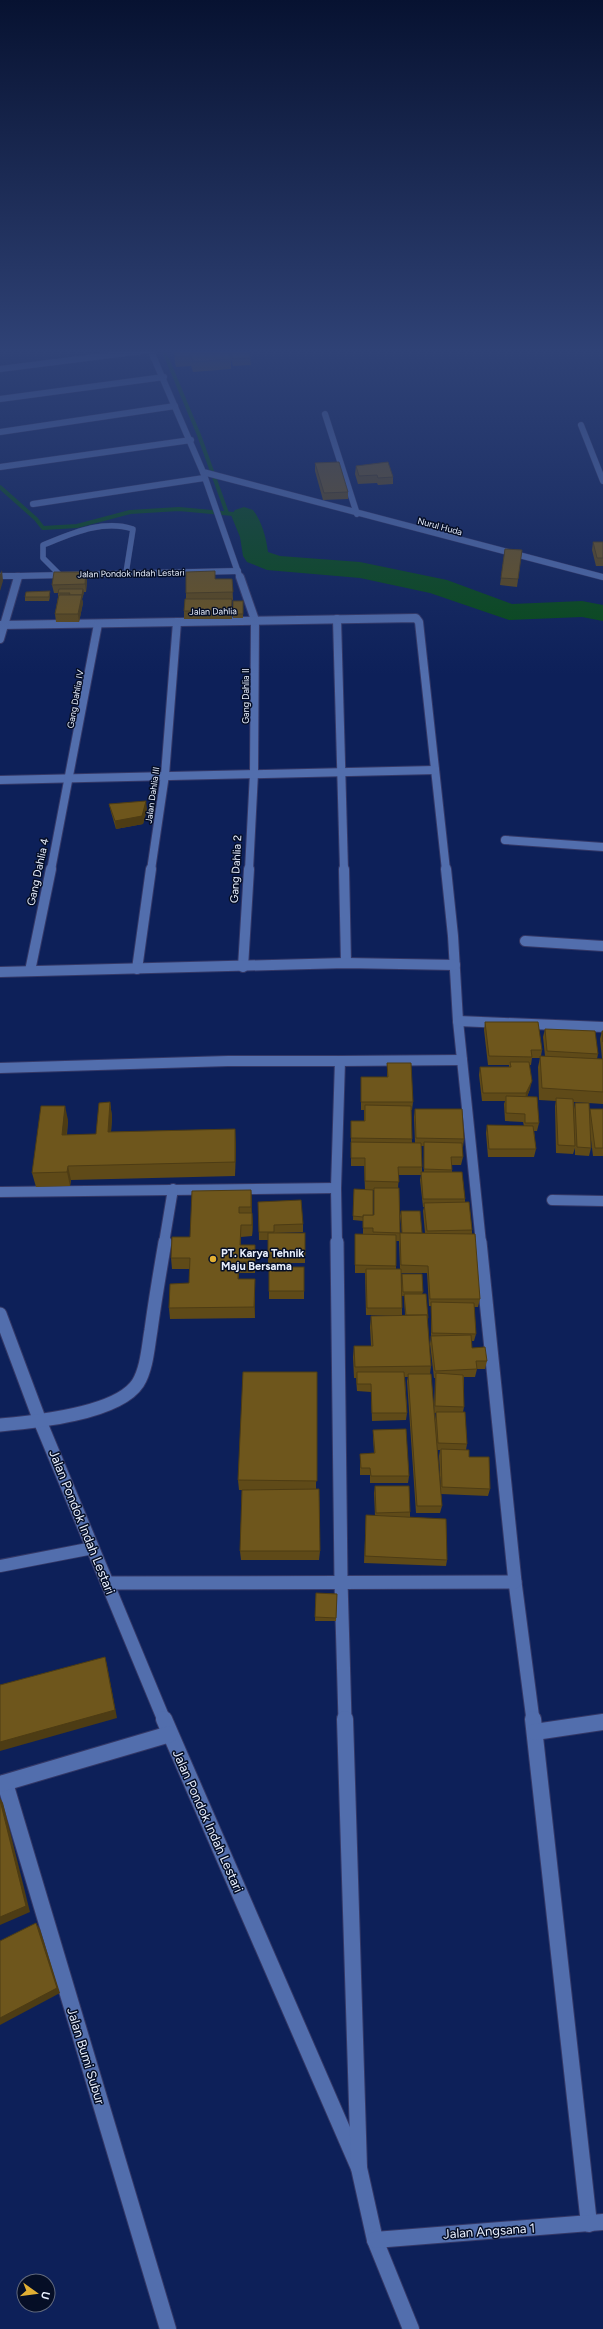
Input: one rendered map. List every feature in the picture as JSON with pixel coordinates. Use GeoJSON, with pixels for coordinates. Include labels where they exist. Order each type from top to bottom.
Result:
{"type":"FeatureCollection","features":[{"type":"Feature","properties":{"kind":"street"},"geometry":{"type":"LineString","coordinates":[[0,467],[36,464],[77,458]]}},
{"type":"Feature","properties":{"kind":"street","name":"Gang Dahlia II"},"geometry":{"type":"LineString","coordinates":[[198,458],[255,620],[254,773]]}},
{"type":"Feature","properties":{"kind":"street"},"geometry":{"type":"LineString","coordinates":[[339,458],[357,514]]}},
{"type":"Feature","properties":{"kind":"street"},"geometry":{"type":"LineString","coordinates":[[594,458],[603,481]]}},
{"type":"Feature","properties":{"kind":"street"},"geometry":{"type":"LineString","coordinates":[[33,504],[204,475]]}},
{"type":"Feature","properties":{"kind":"street","name":"Nurul Huda"},"geometry":{"type":"LineString","coordinates":[[204,475],[603,577]]}},
{"type":"Feature","properties":{"kind":"street","name":"Jalan Pondok Indah Lestari"},"geometry":{"type":"LineString","coordinates":[[0,576],[238,571]]}},
{"type":"Feature","properties":{"kind":"street"},"geometry":{"type":"LineString","coordinates":[[0,639],[18,576]]}},
{"type":"Feature","properties":{"kind":"street","name":"Jalan Dahlia"},"geometry":{"type":"LineString","coordinates":[[3,625],[416,618],[419,622],[435,770]]}},
{"type":"Feature","properties":{"kind":"street"},"geometry":{"type":"LineString","coordinates":[[337,619],[346,963]]}},
{"type":"Feature","properties":{"kind":"street","name":"Jalan Dahlia III"},"geometry":{"type":"LineString","coordinates":[[137,969],[165,775],[177,622]]}},
{"type":"Feature","properties":{"kind":"street","name":"Gang Dahlia IV"},"geometry":{"type":"LineString","coordinates":[[70,777],[98,624]]}},
{"type":"Feature","properties":{"kind":"street"},"geometry":{"type":"LineString","coordinates":[[0,780],[70,777],[435,770],[455,965],[458,1021],[515,1582],[596,2223]]}},
{"type":"Feature","properties":{"kind":"street","name":"Gang Dahlia 2"},"geometry":{"type":"LineString","coordinates":[[243,967],[254,773]]}},
{"type":"Feature","properties":{"kind":"street","name":"Gang Dahlia 4"},"geometry":{"type":"LineString","coordinates":[[30,971],[70,777]]}},
{"type":"Feature","properties":{"kind":"street"},"geometry":{"type":"LineString","coordinates":[[505,840],[603,847]]}},
{"type":"Feature","properties":{"kind":"street"},"geometry":{"type":"LineString","coordinates":[[525,941],[603,946]]}},
{"type":"Feature","properties":{"kind":"street"},"geometry":{"type":"LineString","coordinates":[[0,972],[243,967],[346,963],[455,965]]}},
{"type":"Feature","properties":{"kind":"street"},"geometry":{"type":"LineString","coordinates":[[458,1021],[603,1027]]}},
{"type":"Feature","properties":{"kind":"street"},"geometry":{"type":"LineString","coordinates":[[0,1068],[228,1061],[462,1060]]}},
{"type":"Feature","properties":{"kind":"street"},"geometry":{"type":"LineString","coordinates":[[340,1061],[336,1188],[341,1581],[359,2168]]}},
{"type":"Feature","properties":{"kind":"street"},"geometry":{"type":"LineString","coordinates":[[0,1192],[336,1188]]}},
{"type":"Feature","properties":{"kind":"street"},"geometry":{"type":"LineString","coordinates":[[0,1425],[40,1421],[94,1408],[123,1396],[137,1384],[146,1358],[173,1189]]}},
{"type":"Feature","properties":{"kind":"street"},"geometry":{"type":"LineString","coordinates":[[552,1200],[603,1201]]}},
{"type":"Feature","properties":{"kind":"street","name":"Jalan Pondok Indah Lestari"},"geometry":{"type":"LineString","coordinates":[[0,1314],[40,1421],[170,1734],[359,2168],[375,2240],[411,2329]]}},
{"type":"Feature","properties":{"kind":"street"},"geometry":{"type":"LineString","coordinates":[[108,1583],[341,1581],[515,1582]]}},
{"type":"Feature","properties":{"kind":"street"},"geometry":{"type":"LineString","coordinates":[[535,1732],[603,1722]]}},
{"type":"Feature","properties":{"kind":"street"},"geometry":{"type":"LineString","coordinates":[[2,1784],[170,1734]]}},
{"type":"Feature","properties":{"kind":"street","name":"Jalan Bumi Subur"},"geometry":{"type":"LineString","coordinates":[[2,1784],[168,2329]]}},
{"type":"Feature","properties":{"kind":"street","name":"Jalan Angsana 1"},"geometry":{"type":"LineString","coordinates":[[375,2240],[596,2223]]}},
{"type":"Feature","properties":{"kind":"lane"},"geometry":{"type":"LineString","coordinates":[[59,574],[43,559],[40,552],[43,545],[84,531],[112,525],[126,525],[133,529],[126,573]]}},
{"type":"Feature","properties":{"kind":"lane"},"geometry":{"type":"LineString","coordinates":[[0,1566],[93,1548]]}},
{"type":"Feature","properties":{"kind":"building"},"geometry":{"type":"Polygon","coordinates":[[[339,462],[348,492],[324,493],[315,463],[339,462]]]}},
{"type":"Feature","properties":{"kind":"building"},"geometry":{"type":"Polygon","coordinates":[[[388,462],[393,477],[378,478],[377,475],[359,476],[356,466],[388,462]]]}},
{"type":"Feature","properties":{"kind":"building"},"geometry":{"type":"Polygon","coordinates":[[[593,542],[603,542],[603,558],[597,558],[593,542]]]}},
{"type":"Feature","properties":{"kind":"building"},"geometry":{"type":"Polygon","coordinates":[[[505,549],[522,550],[518,579],[501,578],[505,549]]]}},
{"type":"Feature","properties":{"kind":"building"},"geometry":{"type":"Polygon","coordinates":[[[215,571],[215,579],[232,579],[233,592],[186,593],[186,572],[215,571]]]}},
{"type":"Feature","properties":{"kind":"building"},"geometry":{"type":"Polygon","coordinates":[[[54,572],[86,572],[85,584],[52,585],[54,572]]]}},
{"type":"Feature","properties":{"kind":"building"},"geometry":{"type":"Polygon","coordinates":[[[59,589],[83,589],[82,595],[69,595],[70,593],[58,593],[59,589]]]}},
{"type":"Feature","properties":{"kind":"building"},"geometry":{"type":"Polygon","coordinates":[[[50,591],[49,597],[25,597],[26,592],[50,591]]]}},
{"type":"Feature","properties":{"kind":"building"},"geometry":{"type":"Polygon","coordinates":[[[59,595],[82,595],[78,614],[55,614],[59,595]]]}},
{"type":"Feature","properties":{"kind":"building"},"geometry":{"type":"Polygon","coordinates":[[[185,599],[232,599],[231,611],[184,611],[185,599]]]}},
{"type":"Feature","properties":{"kind":"building"},"geometry":{"type":"Polygon","coordinates":[[[233,601],[243,601],[243,614],[233,614],[233,601]]]}},
{"type":"Feature","properties":{"kind":"building"},"geometry":{"type":"Polygon","coordinates":[[[146,801],[142,816],[115,821],[109,804],[146,801]]]}},
{"type":"Feature","properties":{"kind":"building"},"geometry":{"type":"Polygon","coordinates":[[[485,1022],[538,1022],[542,1050],[531,1050],[532,1057],[489,1056],[485,1022]]]}},
{"type":"Feature","properties":{"kind":"building"},"geometry":{"type":"Polygon","coordinates":[[[545,1029],[595,1031],[598,1054],[547,1051],[545,1029]]]}},
{"type":"Feature","properties":{"kind":"building"},"geometry":{"type":"Polygon","coordinates":[[[540,1056],[603,1059],[603,1092],[542,1088],[540,1056]]]}},
{"type":"Feature","properties":{"kind":"building"},"geometry":{"type":"Polygon","coordinates":[[[510,1062],[529,1062],[532,1081],[526,1093],[483,1093],[480,1067],[511,1067],[510,1062]]]}},
{"type":"Feature","properties":{"kind":"building"},"geometry":{"type":"Polygon","coordinates":[[[387,1063],[411,1063],[413,1102],[361,1102],[361,1077],[388,1077],[387,1063]]]}},
{"type":"Feature","properties":{"kind":"building"},"geometry":{"type":"Polygon","coordinates":[[[506,1096],[537,1097],[539,1123],[525,1123],[525,1114],[506,1113],[506,1096]]]}},
{"type":"Feature","properties":{"kind":"building"},"geometry":{"type":"Polygon","coordinates":[[[556,1098],[573,1099],[575,1146],[558,1145],[556,1098]]]}},
{"type":"Feature","properties":{"kind":"building"},"geometry":{"type":"Polygon","coordinates":[[[110,1102],[108,1132],[235,1129],[235,1162],[68,1166],[67,1172],[32,1173],[41,1106],[65,1106],[62,1135],[96,1134],[99,1103],[110,1102]]]}},
{"type":"Feature","properties":{"kind":"building"},"geometry":{"type":"Polygon","coordinates":[[[575,1103],[589,1103],[591,1148],[577,1147],[575,1103]]]}},
{"type":"Feature","properties":{"kind":"building"},"geometry":{"type":"Polygon","coordinates":[[[365,1105],[411,1106],[412,1139],[351,1138],[351,1121],[365,1121],[365,1105]]]}},
{"type":"Feature","properties":{"kind":"building"},"geometry":{"type":"Polygon","coordinates":[[[415,1109],[462,1109],[464,1139],[416,1138],[415,1109]]]}},
{"type":"Feature","properties":{"kind":"building"},"geometry":{"type":"Polygon","coordinates":[[[590,1109],[603,1109],[603,1148],[595,1148],[590,1109]]]}},
{"type":"Feature","properties":{"kind":"building"},"geometry":{"type":"Polygon","coordinates":[[[487,1125],[533,1126],[536,1149],[489,1149],[487,1125]]]}},
{"type":"Feature","properties":{"kind":"building"},"geometry":{"type":"Polygon","coordinates":[[[351,1142],[421,1143],[422,1167],[398,1167],[399,1182],[365,1181],[365,1158],[351,1158],[351,1142]]]}},
{"type":"Feature","properties":{"kind":"building"},"geometry":{"type":"Polygon","coordinates":[[[424,1142],[462,1143],[463,1157],[451,1157],[452,1170],[424,1169],[424,1142]]]}},
{"type":"Feature","properties":{"kind":"building"},"geometry":{"type":"Polygon","coordinates":[[[421,1172],[462,1172],[465,1199],[423,1199],[421,1172]]]}},
{"type":"Feature","properties":{"kind":"building"},"geometry":{"type":"Polygon","coordinates":[[[374,1188],[399,1188],[400,1233],[373,1232],[373,1228],[363,1228],[363,1215],[374,1215],[374,1188]]]}},
{"type":"Feature","properties":{"kind":"building"},"geometry":{"type":"Polygon","coordinates":[[[354,1189],[373,1190],[373,1215],[363,1215],[363,1217],[353,1216],[354,1189]]]}},
{"type":"Feature","properties":{"kind":"building"},"geometry":{"type":"Polygon","coordinates":[[[251,1190],[251,1207],[239,1207],[239,1213],[252,1213],[252,1225],[241,1225],[240,1245],[255,1245],[255,1262],[238,1262],[238,1279],[255,1279],[254,1307],[169,1308],[170,1284],[189,1283],[190,1258],[171,1258],[172,1237],[190,1237],[192,1191],[251,1190]]]}},
{"type":"Feature","properties":{"kind":"building"},"geometry":{"type":"Polygon","coordinates":[[[301,1200],[303,1224],[274,1225],[274,1232],[259,1232],[258,1202],[301,1200]]]}},
{"type":"Feature","properties":{"kind":"building"},"geometry":{"type":"Polygon","coordinates":[[[469,1202],[472,1230],[427,1231],[424,1203],[469,1202]]]}},
{"type":"Feature","properties":{"kind":"building"},"geometry":{"type":"Polygon","coordinates":[[[401,1211],[420,1211],[422,1233],[402,1233],[401,1211]]]}},
{"type":"Feature","properties":{"kind":"building"},"geometry":{"type":"Polygon","coordinates":[[[268,1233],[305,1233],[305,1255],[268,1255],[268,1233]]]}},
{"type":"Feature","properties":{"kind":"building"},"geometry":{"type":"Polygon","coordinates":[[[400,1233],[475,1234],[480,1299],[430,1299],[428,1266],[401,1265],[400,1233]]]}},
{"type":"Feature","properties":{"kind":"building"},"geometry":{"type":"Polygon","coordinates":[[[355,1234],[396,1235],[396,1266],[355,1265],[355,1234]]]}},
{"type":"Feature","properties":{"kind":"building"},"geometry":{"type":"Polygon","coordinates":[[[269,1267],[304,1267],[304,1291],[269,1291],[269,1267]]]}},
{"type":"Feature","properties":{"kind":"building"},"geometry":{"type":"Polygon","coordinates":[[[366,1269],[401,1269],[402,1308],[367,1308],[366,1269]]]}},
{"type":"Feature","properties":{"kind":"building"},"geometry":{"type":"Polygon","coordinates":[[[402,1274],[422,1274],[423,1292],[403,1292],[402,1274]]]}},
{"type":"Feature","properties":{"kind":"building"},"geometry":{"type":"Polygon","coordinates":[[[404,1294],[426,1294],[428,1318],[427,1315],[406,1315],[404,1294]]]}},
{"type":"Feature","properties":{"kind":"building"},"geometry":{"type":"Polygon","coordinates":[[[431,1302],[474,1303],[476,1334],[432,1333],[431,1302]]]}},
{"type":"Feature","properties":{"kind":"building"},"geometry":{"type":"Polygon","coordinates":[[[427,1315],[431,1366],[355,1367],[354,1346],[373,1346],[371,1316],[427,1315]]]}},
{"type":"Feature","properties":{"kind":"building"},"geometry":{"type":"Polygon","coordinates":[[[471,1335],[472,1348],[485,1347],[487,1361],[476,1361],[477,1369],[435,1371],[431,1336],[471,1335]]]}},
{"type":"Feature","properties":{"kind":"building"},"geometry":{"type":"Polygon","coordinates":[[[243,1372],[317,1372],[317,1481],[238,1480],[243,1372]]]}},
{"type":"Feature","properties":{"kind":"building"},"geometry":{"type":"Polygon","coordinates":[[[357,1372],[404,1372],[407,1413],[372,1413],[371,1384],[357,1384],[357,1372]]]}},
{"type":"Feature","properties":{"kind":"building"},"geometry":{"type":"Polygon","coordinates":[[[436,1373],[463,1375],[464,1407],[435,1406],[436,1373]]]}},
{"type":"Feature","properties":{"kind":"building"},"geometry":{"type":"Polygon","coordinates":[[[408,1374],[431,1374],[442,1506],[417,1506],[408,1374]]]}},
{"type":"Feature","properties":{"kind":"building"},"geometry":{"type":"Polygon","coordinates":[[[436,1412],[465,1412],[467,1444],[438,1443],[436,1412]]]}},
{"type":"Feature","properties":{"kind":"building"},"geometry":{"type":"Polygon","coordinates":[[[406,1429],[409,1476],[371,1476],[370,1468],[361,1468],[360,1454],[375,1453],[373,1430],[406,1429]]]}},
{"type":"Feature","properties":{"kind":"building"},"geometry":{"type":"Polygon","coordinates":[[[441,1449],[469,1450],[469,1457],[489,1457],[490,1489],[442,1487],[441,1449]]]}},
{"type":"Feature","properties":{"kind":"building"},"geometry":{"type":"Polygon","coordinates":[[[375,1486],[409,1486],[410,1512],[376,1513],[375,1486]]]}},
{"type":"Feature","properties":{"kind":"building"},"geometry":{"type":"Polygon","coordinates":[[[319,1489],[320,1551],[240,1551],[242,1490],[319,1489]]]}},
{"type":"Feature","properties":{"kind":"building"},"geometry":{"type":"Polygon","coordinates":[[[366,1515],[446,1519],[447,1560],[365,1556],[366,1515]]]}},
{"type":"Feature","properties":{"kind":"building"},"geometry":{"type":"Polygon","coordinates":[[[316,1593],[337,1594],[336,1618],[315,1617],[316,1593]]]}},
{"type":"Feature","properties":{"kind":"building"},"geometry":{"type":"Polygon","coordinates":[[[105,1657],[115,1710],[0,1742],[0,1685],[105,1657]]]}},
{"type":"Feature","properties":{"kind":"building"},"geometry":{"type":"Polygon","coordinates":[[[0,1800],[26,1906],[0,1917],[0,1800]]]}},
{"type":"Feature","properties":{"kind":"building"},"geometry":{"type":"Polygon","coordinates":[[[36,1923],[57,1988],[0,2018],[0,1941],[36,1923]]]}},
{"type":"Feature","properties":{"kind":"waterway"},"geometry":{"type":"LineString","coordinates":[[207,458],[227,513]]}},
{"type":"Feature","properties":{"kind":"waterway"},"geometry":{"type":"LineString","coordinates":[[0,487],[36,519],[43,528],[77,526],[130,512],[179,509],[244,515]]}},
{"type":"Feature","properties":{"kind":"waterway"},"geometry":{"type":"LineString","coordinates":[[244,515],[253,537],[256,556],[276,564],[360,570],[437,586],[509,612],[582,609],[603,613]]}},
{"type":"Feature","properties":{"kind":"place","name":"PT. Karya Tehnik Maju Bersama"},"geometry":{"type":"Point","coordinates":[213,1259]}}]}
